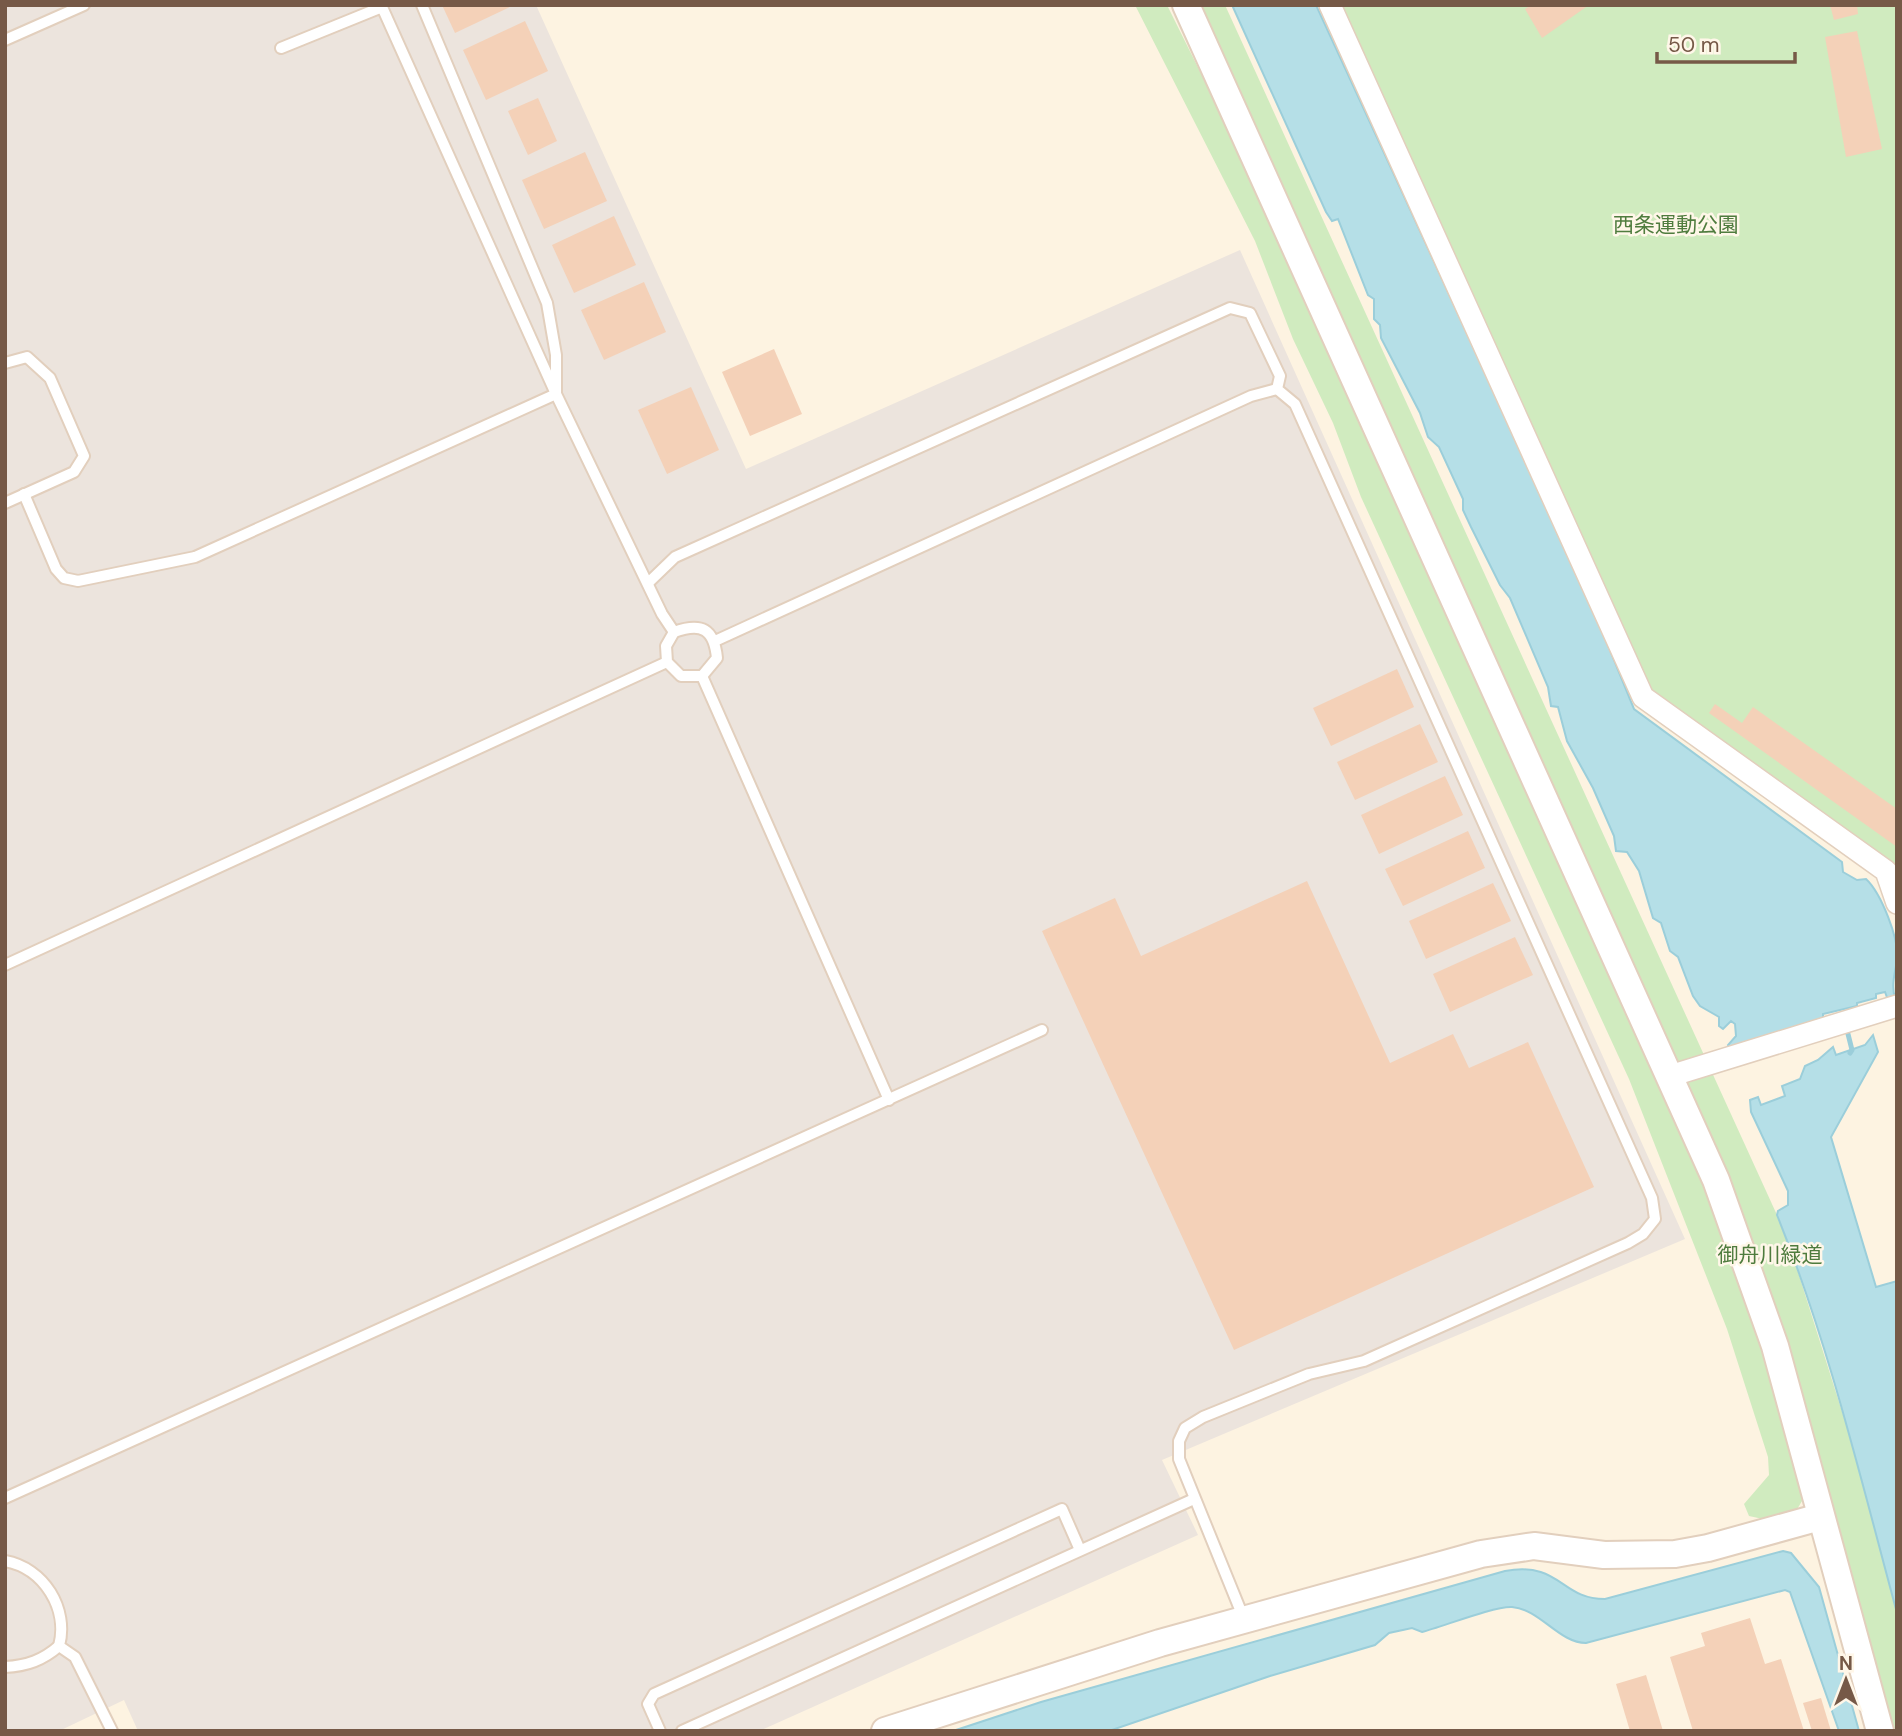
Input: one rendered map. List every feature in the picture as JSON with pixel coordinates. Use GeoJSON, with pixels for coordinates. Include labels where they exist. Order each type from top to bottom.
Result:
{"type":"FeatureCollection","features":[{"type":"Feature","properties":{"kind":"street"},"geometry":{"type":"LineString","coordinates":[[1186,5],[1716,1180],[1775,1346],[1880,1731]]}},
{"type":"Feature","properties":{"kind":"street"},"geometry":{"type":"LineString","coordinates":[[1330,5],[1643,697],[1886,871],[1897,903]]}},
{"type":"Feature","properties":{"kind":"street"},"geometry":{"type":"LineString","coordinates":[[1670,1076],[1897,1006]]}},
{"type":"Feature","properties":{"kind":"street"},"geometry":{"type":"LineString","coordinates":[[885,1731],[1244,1619],[1510,1549],[1534,1546],[1604,1555],[1675,1554],[1708,1548],[1820,1517]]}},
{"type":"Feature","properties":{"kind":"lane"},"geometry":{"type":"LineString","coordinates":[[5,40],[84,5]]}},
{"type":"Feature","properties":{"kind":"lane"},"geometry":{"type":"LineString","coordinates":[[422,5],[547,303],[556,355],[556,394]]}},
{"type":"Feature","properties":{"kind":"lane"},"geometry":{"type":"LineString","coordinates":[[281,48],[382,7],[556,394],[674,632]]}},
{"type":"Feature","properties":{"kind":"lane"},"geometry":{"type":"LineString","coordinates":[[648,583],[675,557],[1230,308],[1250,313],[1280,376],[1276,389]]}},
{"type":"Feature","properties":{"kind":"lane"},"geometry":{"type":"LineString","coordinates":[[5,363],[27,357],[50,377],[85,456],[74,472],[5,503]]}},
{"type":"Feature","properties":{"kind":"lane"},"geometry":{"type":"LineString","coordinates":[[715,641],[1251,397],[1276,389]]}},
{"type":"Feature","properties":{"kind":"lane"},"geometry":{"type":"LineString","coordinates":[[1244,1619],[1179,1460],[1179,1441],[1185,1428],[1203,1417],[1309,1374],[1364,1361],[1628,1243],[1643,1234],[1655,1219],[1653,1198],[1295,404],[1276,389]]}},
{"type":"Feature","properties":{"kind":"lane"},"geometry":{"type":"LineString","coordinates":[[24,494],[56,569],[64,578],[78,581],[195,557],[556,394]]}},
{"type":"Feature","properties":{"kind":"lane"},"geometry":{"type":"LineString","coordinates":[[690,626],[707,631],[715,641],[717,658],[702,676],[681,676],[667,662],[666,646],[674,632],[690,626]]}},
{"type":"Feature","properties":{"kind":"lane"},"geometry":{"type":"LineString","coordinates":[[5,965],[667,662]]}},
{"type":"Feature","properties":{"kind":"lane"},"geometry":{"type":"LineString","coordinates":[[702,676],[889,1100]]}},
{"type":"Feature","properties":{"kind":"lane"},"geometry":{"type":"LineString","coordinates":[[5,1498],[1042,1030]]}},
{"type":"Feature","properties":{"kind":"lane"},"geometry":{"type":"LineString","coordinates":[[682,1731],[1194,1499]]}},
{"type":"Feature","properties":{"kind":"lane"},"geometry":{"type":"LineString","coordinates":[[660,1731],[648,1704],[653,1693],[1062,1509],[1080,1550]]}},
{"type":"Feature","properties":{"kind":"lane"},"geometry":{"type":"LineString","coordinates":[[5,1561],[29,1569],[49,1591],[62,1620],[59,1646]]}},
{"type":"Feature","properties":{"kind":"lane"},"geometry":{"type":"LineString","coordinates":[[5,1667],[33,1663],[59,1646]]}},
{"type":"Feature","properties":{"kind":"lane"},"geometry":{"type":"LineString","coordinates":[[59,1646],[75,1657],[112,1731]]}},
{"type":"Feature","properties":{"kind":"shaded area"},"geometry":{"type":"Polygon","coordinates":[[[5,5],[536,5],[746,469],[1240,250],[1685,1239],[1162,1460],[1198,1535],[759,1731],[138,1731],[124,1700],[59,1731],[5,1731],[5,5]]]}},
{"type":"Feature","properties":{"kind":"green space"},"geometry":{"type":"Polygon","coordinates":[[[1135,5],[1167,5],[1238,148],[1689,1148],[1751,1318],[1789,1439],[1800,1481],[1802,1501],[1796,1511],[1763,1519],[1749,1516],[1744,1504],[1769,1475],[1768,1457],[1727,1329],[1629,1079],[1361,497],[1333,423],[1293,339],[1255,241],[1135,5]]]}},
{"type":"Feature","properties":{"kind":"green space","name":"御舟川緑道"},"geometry":{"type":"Polygon","coordinates":[[[1193,5],[1225,5],[1777,1215],[1792,1253],[1850,1437],[1897,1613],[1897,1731],[1891,1731],[1790,1369],[1193,5]]]}},
{"type":"Feature","properties":{"kind":"green space","name":"西条運動公園"},"geometry":{"type":"Polygon","coordinates":[[[1335,5],[1897,5],[1897,882],[1648,693],[1335,5]]]}},
{"type":"Feature","properties":{"kind":"water"},"geometry":{"type":"Polygon","coordinates":[[[1232,5],[1316,5],[1588,596],[1634,709],[1842,862],[1843,872],[1857,880],[1866,879],[1878,895],[1896,941],[1897,961],[1893,984],[1895,998],[1888,1000],[1885,992],[1876,994],[1876,998],[1857,1003],[1857,1006],[1823,1014],[1823,1021],[1731,1050],[1728,1045],[1736,1036],[1735,1024],[1731,1021],[1723,1029],[1719,1026],[1719,1017],[1700,1006],[1693,996],[1678,957],[1670,951],[1661,923],[1653,918],[1639,871],[1627,852],[1616,851],[1614,836],[1593,788],[1567,741],[1558,707],[1551,706],[1548,687],[1510,598],[1500,585],[1463,510],[1463,499],[1439,447],[1428,437],[1420,413],[1381,338],[1380,325],[1374,319],[1374,299],[1368,295],[1338,219],[1332,221],[1326,212],[1232,5]]]}},
{"type":"Feature","properties":{"kind":"water"},"geometry":{"type":"Polygon","coordinates":[[[1873,1035],[1878,1052],[1831,1137],[1876,1287],[1897,1281],[1897,1613],[1813,1313],[1777,1215],[1778,1211],[1788,1205],[1788,1191],[1751,1112],[1750,1100],[1758,1097],[1761,1105],[1785,1096],[1782,1086],[1800,1079],[1805,1066],[1818,1060],[1833,1047],[1836,1055],[1865,1045],[1873,1035]]]}},
{"type":"Feature","properties":{"kind":"water"},"geometry":{"type":"Polygon","coordinates":[[[1783,1551],[1791,1553],[1819,1587],[1859,1731],[1839,1731],[1790,1592],[1785,1590],[1586,1643],[1567,1638],[1532,1613],[1512,1607],[1504,1608],[1422,1632],[1412,1628],[1389,1633],[1375,1645],[1270,1676],[1109,1731],[953,1731],[1041,1702],[1505,1571],[1538,1571],[1578,1593],[1605,1599],[1783,1551]]]}},
{"type":"Feature","properties":{"kind":"building"},"geometry":{"type":"Polygon","coordinates":[[[442,5],[514,5],[455,33],[442,5]]]}},
{"type":"Feature","properties":{"kind":"building"},"geometry":{"type":"Polygon","coordinates":[[[1531,5],[1589,5],[1542,38],[1525,9],[1531,5]]]}},
{"type":"Feature","properties":{"kind":"building"},"geometry":{"type":"Polygon","coordinates":[[[1830,5],[1857,5],[1858,14],[1834,20],[1830,5]]]}},
{"type":"Feature","properties":{"kind":"building"},"geometry":{"type":"Polygon","coordinates":[[[525,21],[548,71],[486,100],[463,50],[525,21]]]}},
{"type":"Feature","properties":{"kind":"building"},"geometry":{"type":"Polygon","coordinates":[[[1857,31],[1882,149],[1846,157],[1825,37],[1857,31]]]}},
{"type":"Feature","properties":{"kind":"building"},"geometry":{"type":"Polygon","coordinates":[[[538,98],[557,141],[528,155],[508,111],[538,98]]]}},
{"type":"Feature","properties":{"kind":"building"},"geometry":{"type":"Polygon","coordinates":[[[585,152],[607,201],[544,229],[522,180],[585,152]]]}},
{"type":"Feature","properties":{"kind":"building"},"geometry":{"type":"Polygon","coordinates":[[[614,216],[636,265],[574,293],[552,245],[614,216]]]}},
{"type":"Feature","properties":{"kind":"building"},"geometry":{"type":"Polygon","coordinates":[[[644,282],[666,332],[604,360],[581,310],[644,282]]]}},
{"type":"Feature","properties":{"kind":"building"},"geometry":{"type":"Polygon","coordinates":[[[774,349],[802,414],[750,436],[722,372],[774,349]]]}},
{"type":"Feature","properties":{"kind":"building"},"geometry":{"type":"Polygon","coordinates":[[[691,387],[719,450],[667,474],[638,410],[691,387]]]}},
{"type":"Feature","properties":{"kind":"building"},"geometry":{"type":"Polygon","coordinates":[[[1397,669],[1414,707],[1331,746],[1313,708],[1397,669]]]}},
{"type":"Feature","properties":{"kind":"building"},"geometry":{"type":"Polygon","coordinates":[[[1715,704],[1742,723],[1753,707],[1897,809],[1897,847],[1709,713],[1715,704]]]}},
{"type":"Feature","properties":{"kind":"building"},"geometry":{"type":"Polygon","coordinates":[[[1420,724],[1438,762],[1355,800],[1337,762],[1420,724]]]}},
{"type":"Feature","properties":{"kind":"building"},"geometry":{"type":"Polygon","coordinates":[[[1445,776],[1463,815],[1379,854],[1361,815],[1445,776]]]}},
{"type":"Feature","properties":{"kind":"building"},"geometry":{"type":"Polygon","coordinates":[[[1468,831],[1485,868],[1403,906],[1385,869],[1468,831]]]}},
{"type":"Feature","properties":{"kind":"building"},"geometry":{"type":"Polygon","coordinates":[[[1307,881],[1390,1063],[1453,1034],[1469,1068],[1528,1042],[1594,1187],[1234,1350],[1042,931],[1115,898],[1141,956],[1307,881]]]}},
{"type":"Feature","properties":{"kind":"building"},"geometry":{"type":"Polygon","coordinates":[[[1493,883],[1511,921],[1426,959],[1409,921],[1493,883]]]}},
{"type":"Feature","properties":{"kind":"building"},"geometry":{"type":"Polygon","coordinates":[[[1515,937],[1533,975],[1450,1012],[1433,974],[1515,937]]]}},
{"type":"Feature","properties":{"kind":"building"},"geometry":{"type":"Polygon","coordinates":[[[1750,1618],[1765,1664],[1781,1659],[1804,1731],[1693,1731],[1670,1657],[1705,1646],[1701,1633],[1750,1618]]]}},
{"type":"Feature","properties":{"kind":"building"},"geometry":{"type":"Polygon","coordinates":[[[1646,1675],[1663,1731],[1630,1731],[1616,1684],[1646,1675]]]}},
{"type":"Feature","properties":{"kind":"building"},"geometry":{"type":"Polygon","coordinates":[[[1821,1698],[1831,1731],[1812,1731],[1803,1703],[1821,1698]]]}},
{"type":"Feature","properties":{"kind":"waterway"},"geometry":{"type":"LineString","coordinates":[[1846,1026],[1852,1050],[1850,1053]]}}]}
